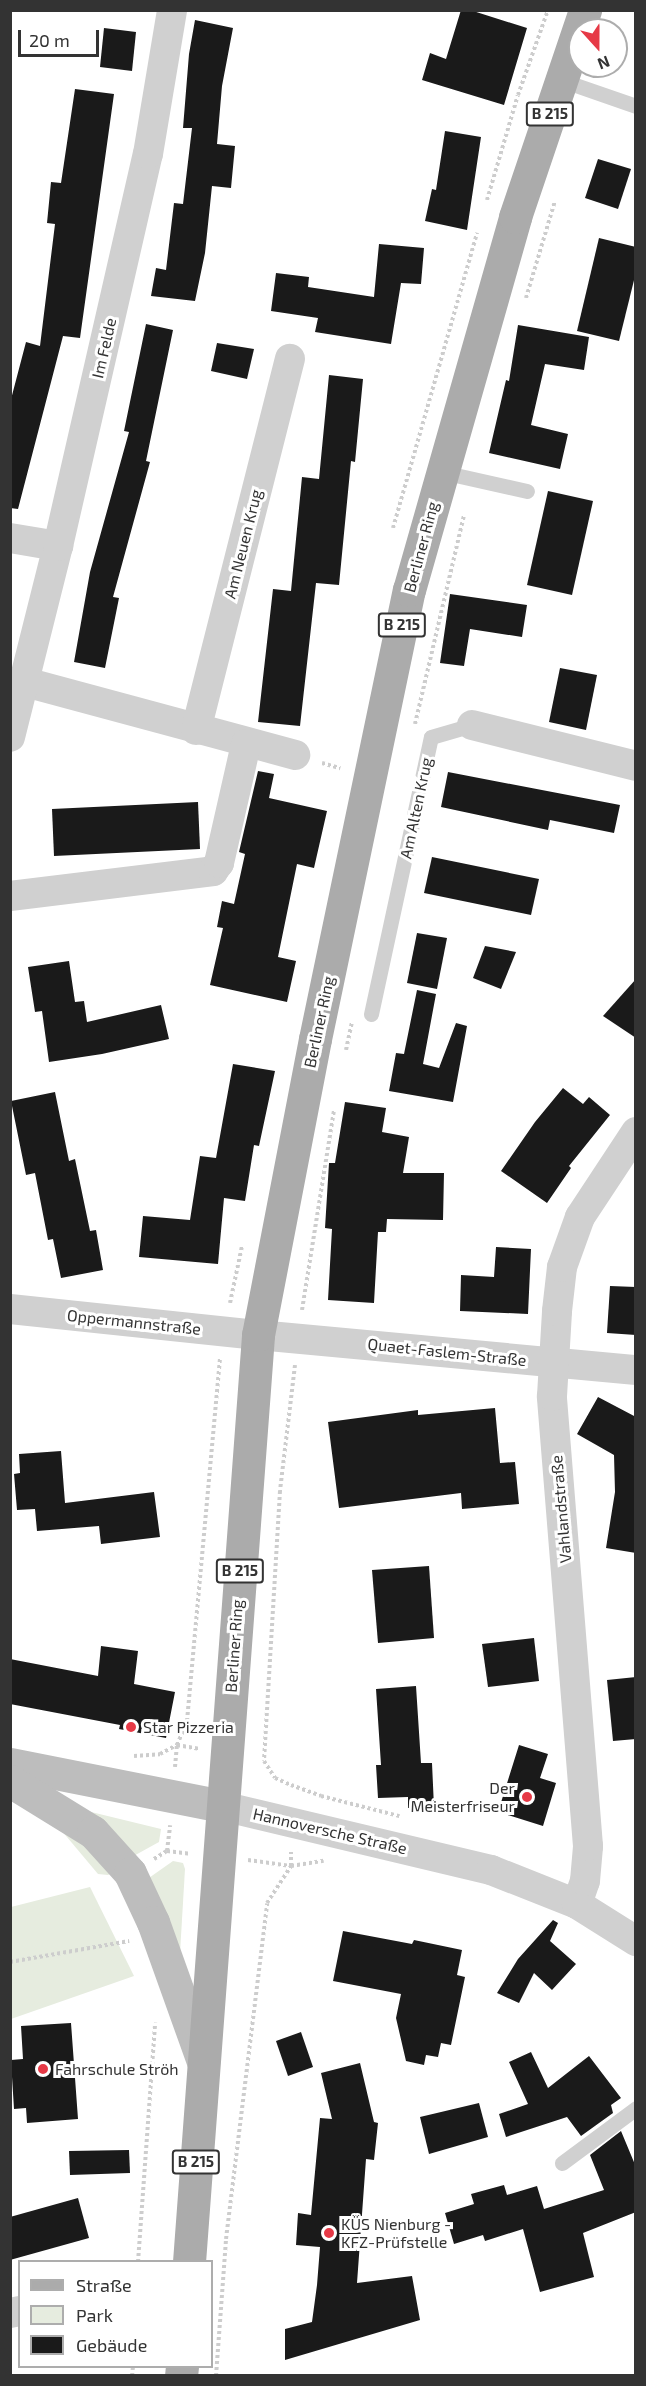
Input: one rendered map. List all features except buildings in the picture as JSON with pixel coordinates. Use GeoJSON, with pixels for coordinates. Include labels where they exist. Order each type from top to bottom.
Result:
{"type":"FeatureCollection","features":[{"type":"Feature","properties":{"kind":"main road","name":"Berliner Ring"},"geometry":{"type":"LineString","coordinates":[[189,2260],[258,1335],[315,1039],[409,590],[458,475],[514,217],[585,10]]}},
{"type":"Feature","properties":{"kind":"street","name":"Im Felde"},"geometry":{"type":"LineString","coordinates":[[25,682],[148,154],[172,10]]}},
{"type":"Feature","properties":{"kind":"street","name":"Am Neuen Krug"},"geometry":{"type":"LineString","coordinates":[[196,730],[290,358]]}},
{"type":"Feature","properties":{"kind":"street"},"geometry":{"type":"LineString","coordinates":[[10,538],[58,546]]}},
{"type":"Feature","properties":{"kind":"street"},"geometry":{"type":"LineString","coordinates":[[10,737],[25,682],[246,744],[295,755]]}},
{"type":"Feature","properties":{"kind":"street","name":"Am Alten Krug"},"geometry":{"type":"LineString","coordinates":[[472,725],[636,766]]}},
{"type":"Feature","properties":{"kind":"street"},"geometry":{"type":"LineString","coordinates":[[10,896],[213,871],[219,863],[246,744]]}},
{"type":"Feature","properties":{"kind":"street","name":"Vahlandstraße"},"geometry":{"type":"LineString","coordinates":[[577,1904],[585,1881],[588,1846],[552,1396],[553,1363],[562,1267],[569,1242],[598,1186],[636,1132]]}},
{"type":"Feature","properties":{"kind":"street","name":"Oppermannstraße"},"geometry":{"type":"LineString","coordinates":[[10,1309],[258,1335]]}},
{"type":"Feature","properties":{"kind":"street","name":"Quaet-Faslem-Straße"},"geometry":{"type":"LineString","coordinates":[[258,1335],[636,1370]]}},
{"type":"Feature","properties":{"kind":"street","name":"Hannoversche Straße"},"geometry":{"type":"LineString","coordinates":[[10,1764],[222,1806],[436,1855],[491,1870],[577,1904],[636,1941]]}},
{"type":"Feature","properties":{"kind":"street","name":"Berliner Ring"},"geometry":{"type":"LineString","coordinates":[[10,1781],[93,1832],[130,1873],[153,1922],[203,2062]]}},
{"type":"Feature","properties":{"kind":"lane"},"geometry":{"type":"LineString","coordinates":[[561,80],[636,106]]}},
{"type":"Feature","properties":{"kind":"lane"},"geometry":{"type":"LineString","coordinates":[[458,475],[527,491]]}},
{"type":"Feature","properties":{"kind":"lane","name":"Am Alten Krug"},"geometry":{"type":"LineString","coordinates":[[371,1014],[431,737],[472,725]]}},
{"type":"Feature","properties":{"kind":"lane"},"geometry":{"type":"LineString","coordinates":[[562,2163],[636,2108]]}},
{"type":"Feature","properties":{"kind":"path"},"geometry":{"type":"LineString","coordinates":[[524,304],[557,194]]}},
{"type":"Feature","properties":{"kind":"path"},"geometry":{"type":"LineString","coordinates":[[412,735],[458,475]]}},
{"type":"Feature","properties":{"kind":"path"},"geometry":{"type":"LineString","coordinates":[[345,1057],[354,1011]]}},
{"type":"Feature","properties":{"kind":"path"},"geometry":{"type":"LineString","coordinates":[[291,1785],[275,1778],[264,1761],[280,1491],[298,1338],[336,1102]]}},
{"type":"Feature","properties":{"kind":"path"},"geometry":{"type":"LineString","coordinates":[[175,1759],[177,1745],[187,1721],[216,1380],[224,1332]]}},
{"type":"Feature","properties":{"kind":"path"},"geometry":{"type":"LineString","coordinates":[[131,1756],[160,1754],[177,1745]]}},
{"type":"Feature","properties":{"kind":"path"},"geometry":{"type":"LineString","coordinates":[[216,2376],[226,2239],[267,1903],[291,1866],[325,1861]]}},
{"type":"Feature","properties":{"kind":"path"},"geometry":{"type":"LineString","coordinates":[[10,1962],[139,1939]]}},
{"type":"Feature","properties":{"kind":"path"},"geometry":{"type":"LineString","coordinates":[[138,2260],[155,2018]]}},
{"type":"Feature","properties":{"kind":"green space"},"geometry":{"type":"Polygon","coordinates":[[[83,1810],[161,1829],[159,1842],[130,1858],[83,1810]]]}},
{"type":"Feature","properties":{"kind":"green space"},"geometry":{"type":"Polygon","coordinates":[[[51,1818],[68,1829],[114,1872],[108,1875],[98,1874],[51,1818]]]}},
{"type":"Feature","properties":{"kind":"green space"},"geometry":{"type":"Polygon","coordinates":[[[173,1861],[183,1863],[185,1869],[180,1953],[146,1880],[173,1861]]]}},
{"type":"Feature","properties":{"kind":"green space"},"geometry":{"type":"Polygon","coordinates":[[[90,1887],[134,1976],[11,2019],[11,1907],[90,1887]]]}},
{"type":"Feature","properties":{"kind":"place","name":"Star Pizzeria"},"geometry":{"type":"Point","coordinates":[131,1727]}},
{"type":"Feature","properties":{"kind":"place","name":"Der Meisterfriseur"},"geometry":{"type":"Point","coordinates":[527,1797]}},
{"type":"Feature","properties":{"kind":"place","name":"Fahrschule Ströh"},"geometry":{"type":"Point","coordinates":[43,2069]}},
{"type":"Feature","properties":{"kind":"place","name":"KÜS Nienburg - KFZ-Prüfstelle"},"geometry":{"type":"Point","coordinates":[329,2233]}}]}
